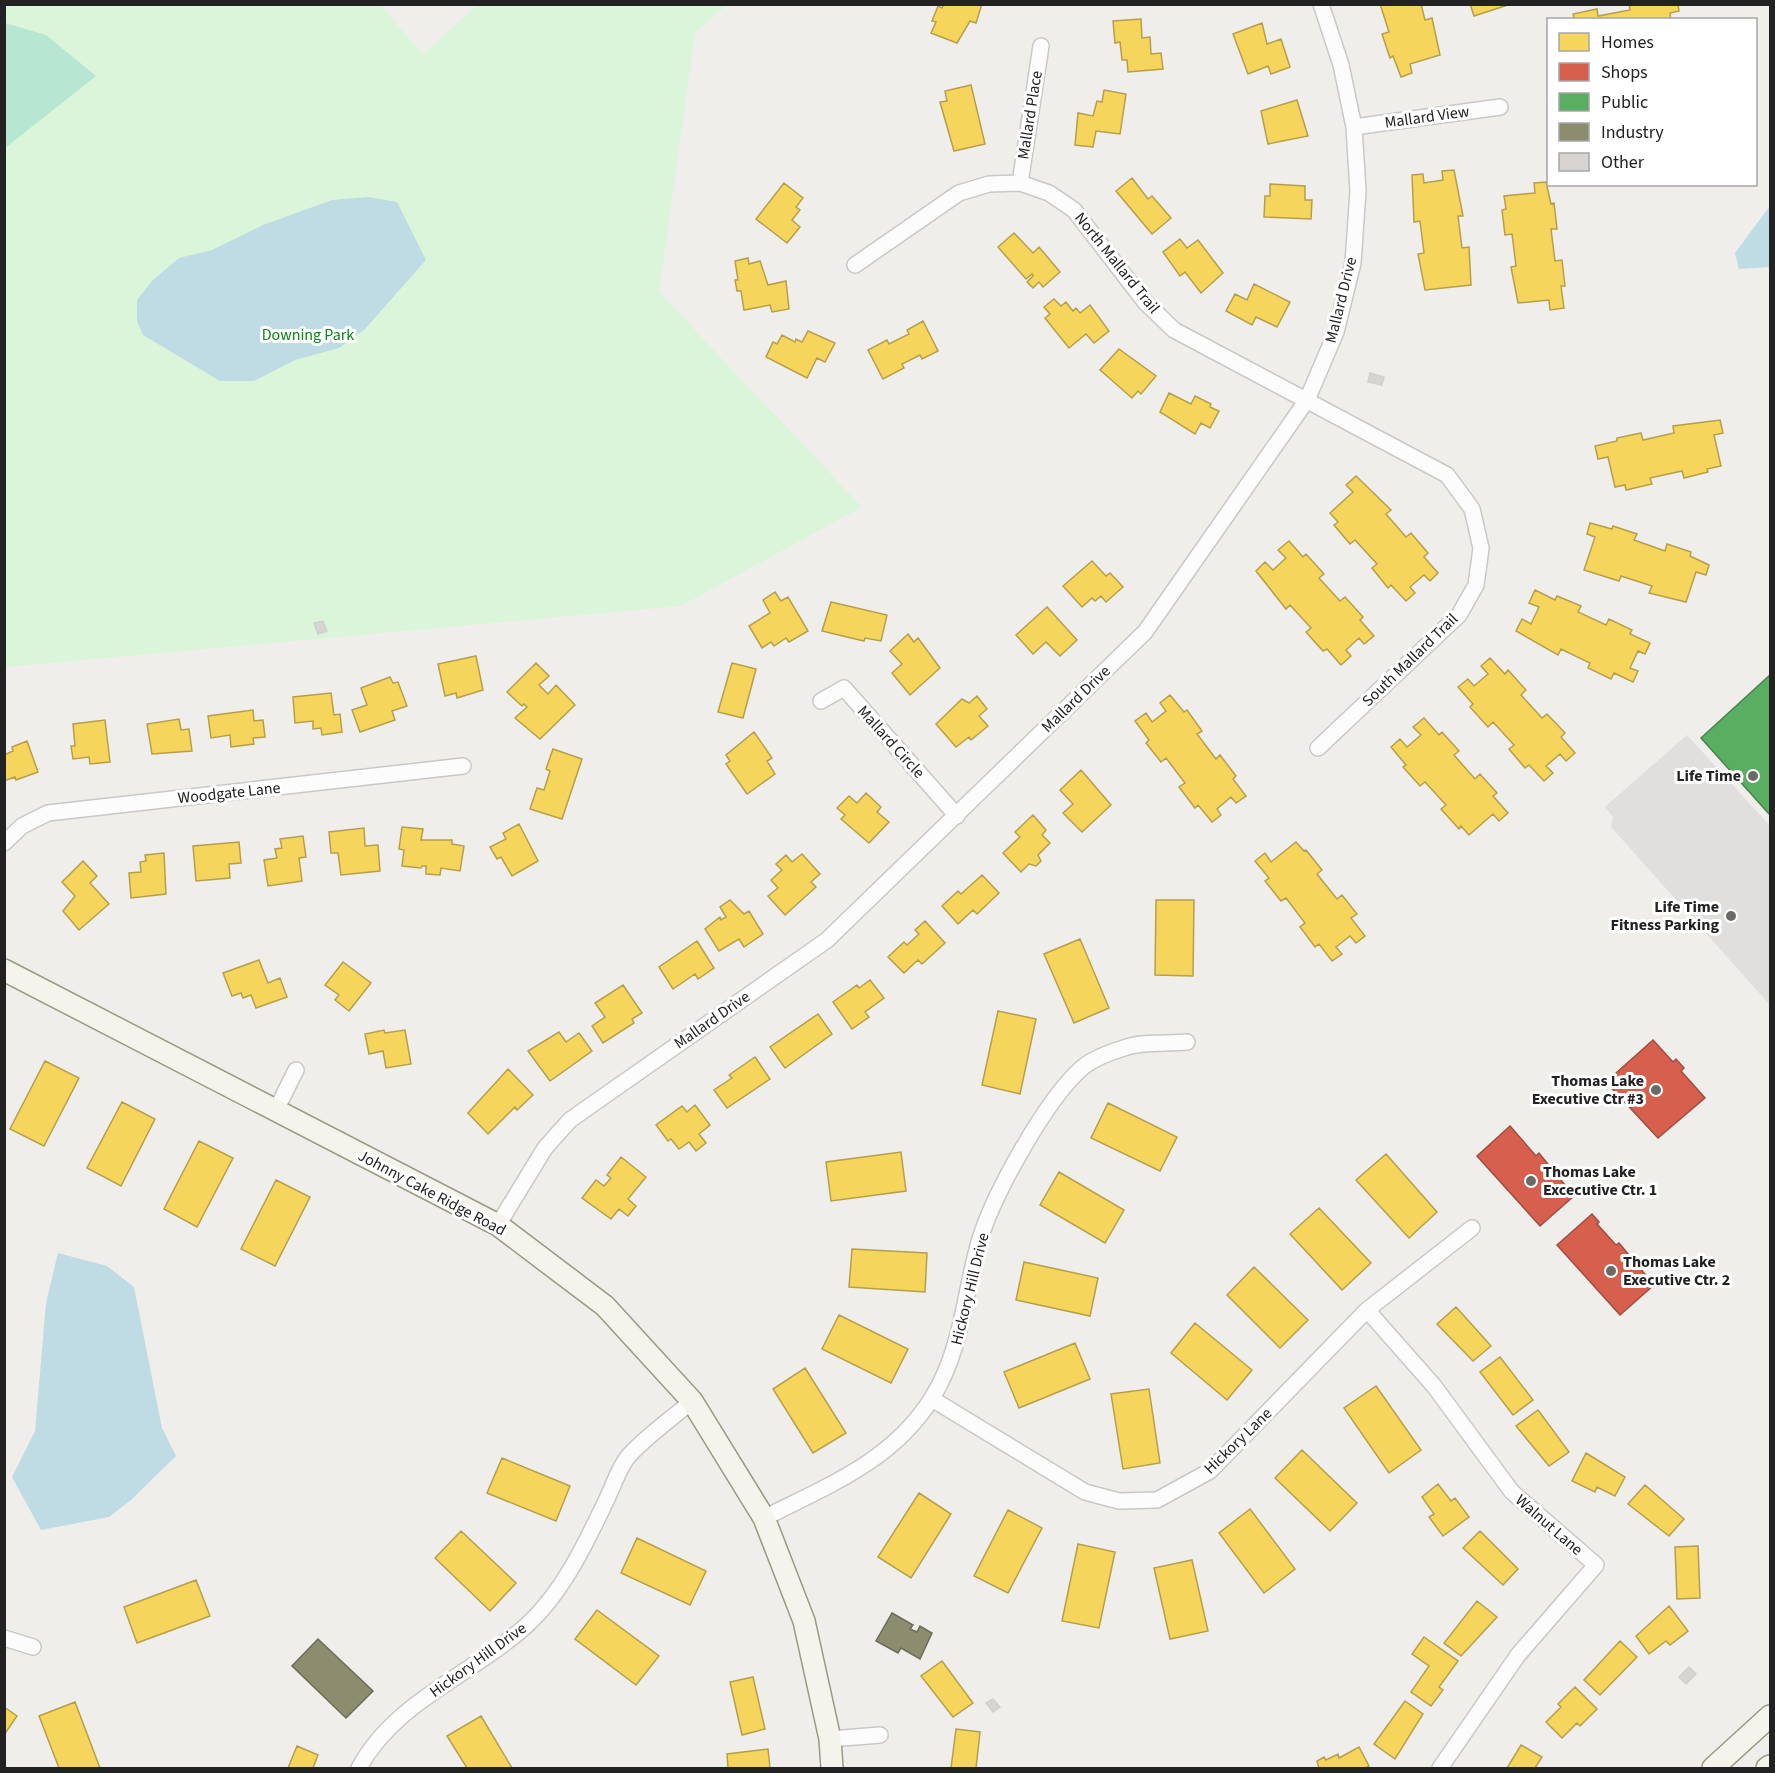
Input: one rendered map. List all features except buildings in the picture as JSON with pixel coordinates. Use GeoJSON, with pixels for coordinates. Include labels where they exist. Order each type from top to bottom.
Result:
{"type":"FeatureCollection","features":[{"type":"Feature","properties":{"kind":"street","name":"Mallard Drive"},"geometry":{"type":"LineString","coordinates":[[498,1225],[545,1148],[570,1120],[827,940],[1145,632],[1307,400],[1336,333],[1353,263],[1358,191],[1354,127],[1341,65],[1321,4]]}},
{"type":"Feature","properties":{"kind":"street","name":"Mallard Place"},"geometry":{"type":"LineString","coordinates":[[1020,183],[1041,46]]}},
{"type":"Feature","properties":{"kind":"street","name":"Mallard View"},"geometry":{"type":"LineString","coordinates":[[1354,127],[1500,107]]}},
{"type":"Feature","properties":{"kind":"street"},"geometry":{"type":"LineString","coordinates":[[855,265],[958,193],[989,184],[1020,183]]}},
{"type":"Feature","properties":{"kind":"street","name":"North Mallard Trail"},"geometry":{"type":"LineString","coordinates":[[1020,183],[1049,193],[1074,210],[1145,302],[1174,330],[1307,400]]}},
{"type":"Feature","properties":{"kind":"street","name":"South Mallard Trail"},"geometry":{"type":"LineString","coordinates":[[1307,400],[1447,475],[1472,509],[1481,548],[1476,585],[1459,615],[1318,748]]}},
{"type":"Feature","properties":{"kind":"street","name":"Mallard Circle"},"geometry":{"type":"LineString","coordinates":[[821,701],[844,688],[957,816]]}},
{"type":"Feature","properties":{"kind":"street","name":"Woodgate Lane"},"geometry":{"type":"LineString","coordinates":[[4,843],[22,826],[48,813],[463,766]]}},
{"type":"Feature","properties":{"kind":"street","name":"Johnny Cake Ridge Road"},"geometry":{"type":"LineString","coordinates":[[4,970],[498,1225],[605,1306],[692,1401],[764,1518],[804,1621],[830,1739],[832,1768]]}},
{"type":"Feature","properties":{"kind":"street","name":"Hickory Hill Drive"},"geometry":{"type":"LineString","coordinates":[[764,1518],[869,1464],[904,1435],[932,1398],[956,1350],[980,1241],[1009,1174],[1058,1092],[1085,1066],[1126,1047],[1187,1042]]}},
{"type":"Feature","properties":{"kind":"street"},"geometry":{"type":"LineString","coordinates":[[276,1110],[296,1070]]}},
{"type":"Feature","properties":{"kind":"street","name":"Hickory Lane"},"geometry":{"type":"LineString","coordinates":[[932,1398],[1085,1492],[1119,1501],[1157,1500],[1210,1471],[1367,1310],[1472,1228]]}},
{"type":"Feature","properties":{"kind":"street","name":"Walnut Lane"},"geometry":{"type":"LineString","coordinates":[[1367,1310],[1434,1386],[1512,1492],[1596,1565],[1518,1655],[1440,1768]]}},
{"type":"Feature","properties":{"kind":"street","name":"Hickory Hill Drive"},"geometry":{"type":"LineString","coordinates":[[359,1768],[369,1749],[407,1710],[467,1672],[528,1625],[546,1604],[582,1552],[627,1458],[692,1401]]}},
{"type":"Feature","properties":{"kind":"street"},"geometry":{"type":"LineString","coordinates":[[4,1638],[33,1647]]}},
{"type":"Feature","properties":{"kind":"street"},"geometry":{"type":"LineString","coordinates":[[1713,1768],[1770,1716]]}},
{"type":"Feature","properties":{"kind":"street"},"geometry":{"type":"LineString","coordinates":[[830,1739],[879,1735]]}},
{"type":"Feature","properties":{"kind":"green space","name":"Downing Park"},"geometry":{"type":"Polygon","coordinates":[[[5,5],[380,5],[423,54],[477,5],[727,5],[695,33],[659,292],[862,507],[681,606],[5,667],[5,5]]]}},
{"type":"Feature","properties":{"kind":"green space"},"geometry":{"type":"Polygon","coordinates":[[[5,23],[46,35],[96,76],[5,148],[5,23]]]}},
{"type":"Feature","properties":{"kind":"shaded area","name":"Life Time Fitness Parking"},"geometry":{"type":"Polygon","coordinates":[[[1687,735],[1770,826],[1770,1005],[1611,827],[1613,817],[1605,807],[1687,735]]]}},
{"type":"Feature","properties":{"kind":"water"},"geometry":{"type":"Polygon","coordinates":[[[368,197],[397,202],[426,260],[365,329],[339,348],[295,360],[254,381],[220,381],[143,335],[137,321],[137,300],[153,280],[179,258],[212,250],[263,225],[332,200],[368,197]]]}},
{"type":"Feature","properties":{"kind":"water"},"geometry":{"type":"Polygon","coordinates":[[[1770,206],[1770,267],[1739,269],[1735,253],[1770,206]]]}},
{"type":"Feature","properties":{"kind":"water"},"geometry":{"type":"Polygon","coordinates":[[[58,1253],[107,1266],[134,1287],[162,1428],[176,1456],[131,1500],[109,1517],[41,1530],[12,1477],[35,1431],[46,1303],[58,1253]]]}},
{"type":"Feature","properties":{"kind":"place","name":"Life Time"},"geometry":{"type":"Point","coordinates":[1753,776]}},
{"type":"Feature","properties":{"kind":"place","name":"Life Time Fitness Parking"},"geometry":{"type":"Point","coordinates":[1731,916]}},
{"type":"Feature","properties":{"kind":"place","name":"Thomas Lake Executive Ctr #3"},"geometry":{"type":"Point","coordinates":[1656,1090]}},
{"type":"Feature","properties":{"kind":"place","name":"Thomas Lake Excecutive Ctr. 1"},"geometry":{"type":"Point","coordinates":[1531,1181]}},
{"type":"Feature","properties":{"kind":"place","name":"Thomas Lake Executive Ctr. 2"},"geometry":{"type":"Point","coordinates":[1611,1271]}}]}
